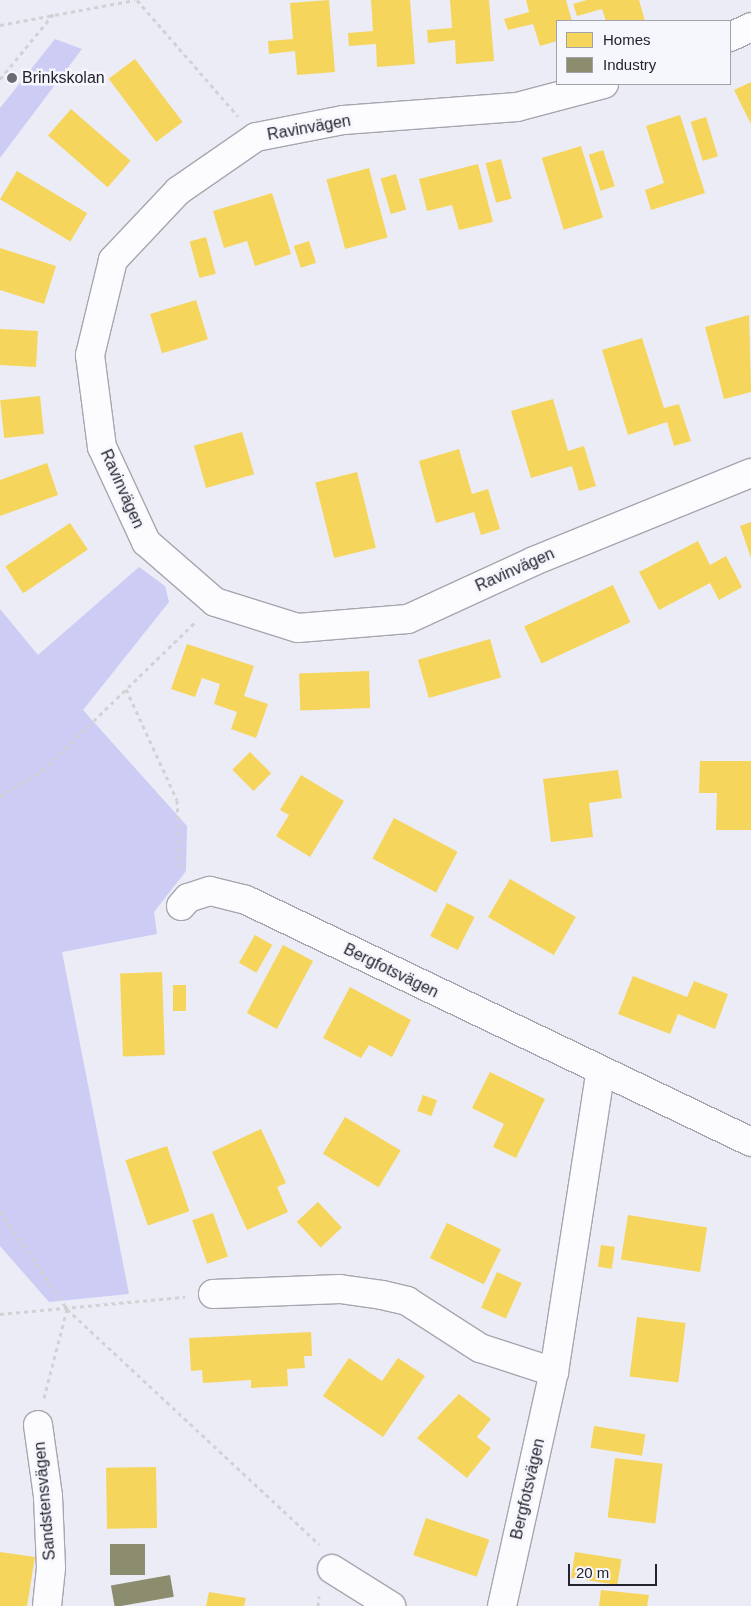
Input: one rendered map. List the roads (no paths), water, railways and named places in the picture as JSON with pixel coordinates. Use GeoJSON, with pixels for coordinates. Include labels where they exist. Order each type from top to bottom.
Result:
{"type":"FeatureCollection","features":[{"type":"Feature","properties":{"kind":"street"},"geometry":{"type":"LineString","coordinates":[[731,37],[751,27]]}},
{"type":"Feature","properties":{"kind":"street","name":"Ravinvägen"},"geometry":{"type":"LineString","coordinates":[[600,85],[516,107],[343,120],[256,137],[178,191],[113,260],[90,355],[102,447],[146,542],[215,602],[298,628],[408,619],[543,557],[751,473]]}},
{"type":"Feature","properties":{"kind":"street","name":"Bergfotsvägen"},"geometry":{"type":"LineString","coordinates":[[181,906],[188,898],[210,891],[246,900],[600,1074],[751,1142]]}},
{"type":"Feature","properties":{"kind":"street","name":"Bergfotsvägen"},"geometry":{"type":"LineString","coordinates":[[502,1606],[554,1372],[600,1074]]}},
{"type":"Feature","properties":{"kind":"street"},"geometry":{"type":"LineString","coordinates":[[213,1294],[340,1289],[382,1295],[407,1301],[480,1348],[554,1372]]}},
{"type":"Feature","properties":{"kind":"street","name":"Sandstensvägen"},"geometry":{"type":"LineString","coordinates":[[38,1425],[48,1496],[51,1568],[47,1606]]}},
{"type":"Feature","properties":{"kind":"street"},"geometry":{"type":"LineString","coordinates":[[329,1560],[391,1606]]}},
{"type":"Feature","properties":{"kind":"place","name":"Brinkskolan"},"geometry":{"type":"Point","coordinates":[12,78]}}]}
